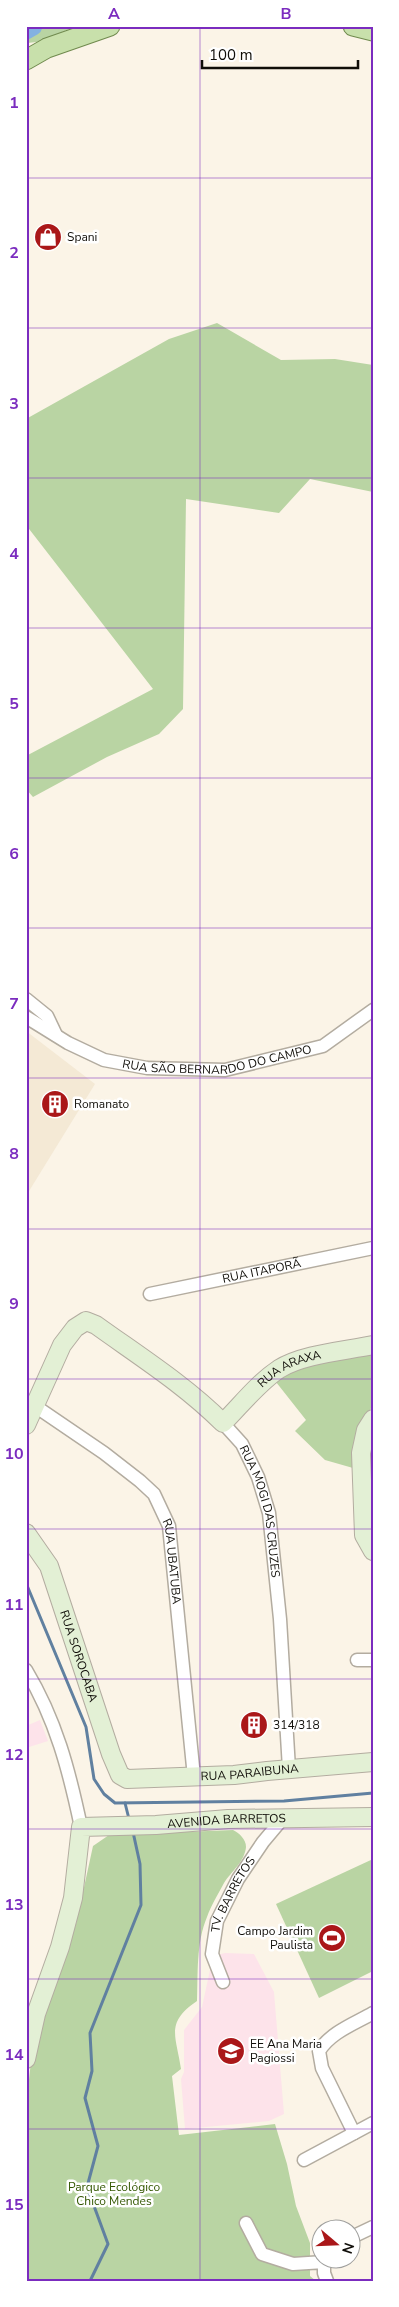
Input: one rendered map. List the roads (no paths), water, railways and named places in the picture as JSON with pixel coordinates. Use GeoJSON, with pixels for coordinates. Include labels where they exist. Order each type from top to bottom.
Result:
{"type":"FeatureCollection","features":[{"type":"Feature","properties":{"kind":"main road"},"geometry":{"type":"LineString","coordinates":[[26,60],[47,48],[110,26]]}},
{"type":"Feature","properties":{"kind":"main road"},"geometry":{"type":"LineString","coordinates":[[353,26],[373,31]]}},
{"type":"Feature","properties":{"kind":"street"},"geometry":{"type":"LineString","coordinates":[[26,999],[47,1016],[56,1035]]}},
{"type":"Feature","properties":{"kind":"street","name":"RUA SÃO BERNARDO DO CAMPO"},"geometry":{"type":"LineString","coordinates":[[26,1017],[104,1060],[147,1068],[224,1070],[323,1046],[373,1010]]}},
{"type":"Feature","properties":{"kind":"street","name":"RUA ITAPORÃ"},"geometry":{"type":"LineString","coordinates":[[150,1294],[373,1248]]}},
{"type":"Feature","properties":{"kind":"street","name":"RUA MOGI DAS CRUZES"},"geometry":{"type":"LineString","coordinates":[[35,1406],[62,1345],[75,1328],[86,1322],[96,1325],[203,1402],[242,1444],[258,1477],[269,1513],[280,1620],[289,1769]]}},
{"type":"Feature","properties":{"kind":"street","name":"RUA ARAXA"},"geometry":{"type":"LineString","coordinates":[[223,1423],[256,1389],[280,1369],[302,1360],[373,1345]]}},
{"type":"Feature","properties":{"kind":"street"},"geometry":{"type":"LineString","coordinates":[[26,1425],[35,1406]]}},
{"type":"Feature","properties":{"kind":"street","name":"RUA UBATUBA"},"geometry":{"type":"LineString","coordinates":[[35,1406],[104,1453],[140,1481],[154,1494],[169,1526],[194,1777]]}},
{"type":"Feature","properties":{"kind":"street"},"geometry":{"type":"LineString","coordinates":[[373,1419],[366,1430],[361,1453],[364,1536],[373,1551]]}},
{"type":"Feature","properties":{"kind":"street","name":"RUA SOROCABA"},"geometry":{"type":"LineString","coordinates":[[26,1533],[49,1566],[116,1768],[127,1779]]}},
{"type":"Feature","properties":{"kind":"street"},"geometry":{"type":"LineString","coordinates":[[357,1660],[373,1660]]}},
{"type":"Feature","properties":{"kind":"street"},"geometry":{"type":"LineString","coordinates":[[26,1670],[51,1717],[68,1767],[81,1826],[73,1898],[60,1947],[31,2012],[26,2036]]}},
{"type":"Feature","properties":{"kind":"street","name":"RUA PARAIBUNA"},"geometry":{"type":"LineString","coordinates":[[127,1779],[234,1776],[373,1762]]}},
{"type":"Feature","properties":{"kind":"street","name":"AVENIDA BARRETOS"},"geometry":{"type":"LineString","coordinates":[[81,1826],[156,1825],[284,1817],[373,1817]]}},
{"type":"Feature","properties":{"kind":"street","name":"TV. BARRETOS"},"geometry":{"type":"LineString","coordinates":[[223,1982],[212,1954],[217,1921],[238,1879],[263,1842],[284,1817]]}},
{"type":"Feature","properties":{"kind":"street"},"geometry":{"type":"LineString","coordinates":[[26,2059],[31,2012]]}},
{"type":"Feature","properties":{"kind":"street"},"geometry":{"type":"LineString","coordinates":[[354,2133],[322,2068],[319,2051],[325,2042],[335,2034],[373,2014]]}},
{"type":"Feature","properties":{"kind":"street"},"geometry":{"type":"LineString","coordinates":[[304,2160],[373,2124]]}},
{"type":"Feature","properties":{"kind":"street"},"geometry":{"type":"LineString","coordinates":[[246,2223],[262,2254],[293,2264],[312,2262]]}},
{"type":"Feature","properties":{"kind":"waterway"},"geometry":{"type":"LineString","coordinates":[[26,30],[33,26]]}},
{"type":"Feature","properties":{"kind":"waterway"},"geometry":{"type":"LineString","coordinates":[[26,1583],[86,1727],[94,1779],[104,1794],[115,1803],[284,1801],[373,1793]]}},
{"type":"Feature","properties":{"kind":"waterway"},"geometry":{"type":"LineString","coordinates":[[125,1803],[129,1819]]}},
{"type":"Feature","properties":{"kind":"waterway"},"geometry":{"type":"LineString","coordinates":[[90,2281],[108,2244],[87,2187],[98,2146],[85,2098],[92,2071],[90,2033],[141,1905],[140,1864],[133,1832]]}},
{"type":"Feature","properties":{"kind":"place","name":"Spani"},"geometry":{"type":"Point","coordinates":[48,237]}},
{"type":"Feature","properties":{"kind":"place","name":"Romanato"},"geometry":{"type":"Point","coordinates":[55,1104]}},
{"type":"Feature","properties":{"kind":"place","name":"314/318"},"geometry":{"type":"Point","coordinates":[254,1725]}},
{"type":"Feature","properties":{"kind":"place","name":"Campo Jardim Paulista"},"geometry":{"type":"Point","coordinates":[332,1938]}},
{"type":"Feature","properties":{"kind":"place","name":"EE Ana Maria Pagiossi"},"geometry":{"type":"Point","coordinates":[231,2051]}},
{"type":"Feature","properties":{"kind":"park label","name":"Parque Ecológico Chico Mendes"},"geometry":{"type":"Point","coordinates":[114,2194]}}]}
